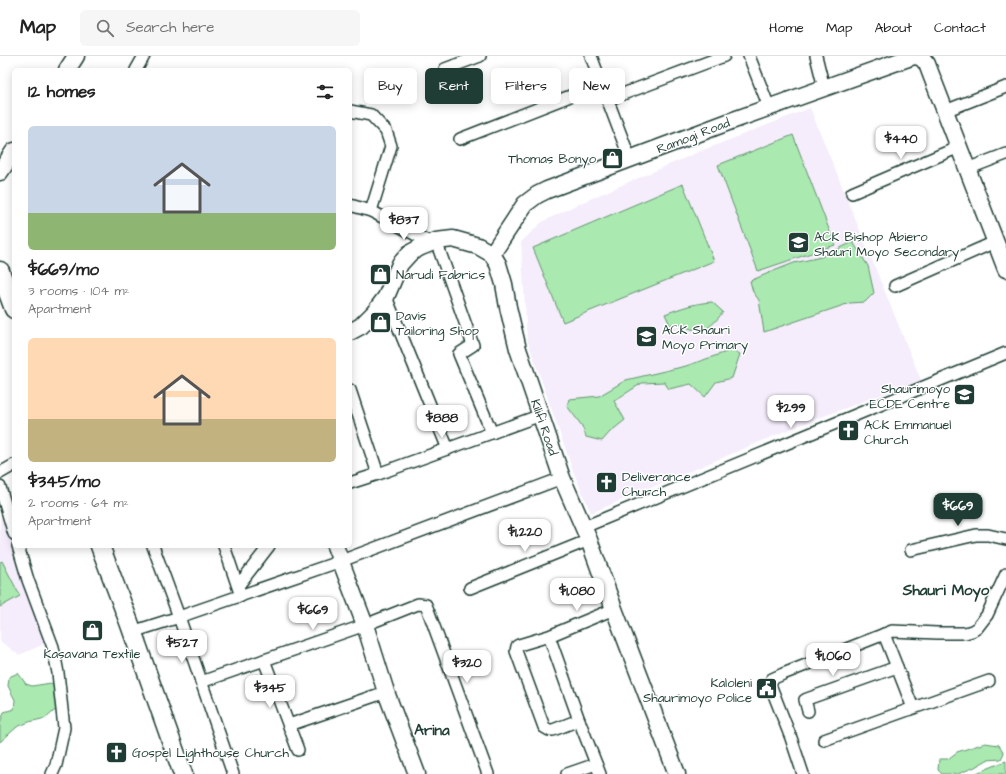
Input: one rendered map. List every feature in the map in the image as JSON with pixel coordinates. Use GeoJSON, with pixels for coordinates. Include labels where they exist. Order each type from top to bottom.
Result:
{"type":"FeatureCollection","features":[{"type":"Feature","properties":{"kind":"main road"},"geometry":{"type":"LineString","coordinates":[[69,68],[76,56]]}},
{"type":"Feature","properties":{"kind":"main road","name":"Ramogi Road"},"geometry":{"type":"LineString","coordinates":[[492,254],[525,204],[547,190],[769,107],[914,56],[922,57],[930,72],[1006,269]]}},
{"type":"Feature","properties":{"kind":"main road"},"geometry":{"type":"LineString","coordinates":[[0,172],[12,154]]}},
{"type":"Feature","properties":{"kind":"main road"},"geometry":{"type":"LineString","coordinates":[[352,331],[361,326],[374,313],[386,297],[400,264],[410,253],[421,246],[453,239],[478,246],[492,254]]}},
{"type":"Feature","properties":{"kind":"main road","name":"Kilifi Road"},"geometry":{"type":"LineString","coordinates":[[492,254],[498,264],[504,284],[518,349],[562,478],[587,534],[614,610],[678,774]]}},
{"type":"Feature","properties":{"kind":"main road"},"geometry":{"type":"LineString","coordinates":[[0,271],[12,304]]}},
{"type":"Feature","properties":{"kind":"main road"},"geometry":{"type":"LineString","coordinates":[[101,548],[129,622],[183,774]]}},
{"type":"Feature","properties":{"kind":"main road"},"geometry":{"type":"LineString","coordinates":[[336,548],[365,625],[386,692],[417,774]]}},
{"type":"Feature","properties":{"kind":"street"},"geometry":{"type":"LineString","coordinates":[[137,68],[144,56]]}},
{"type":"Feature","properties":{"kind":"street"},"geometry":{"type":"LineString","coordinates":[[448,68],[480,56]]}},
{"type":"Feature","properties":{"kind":"street"},"geometry":{"type":"LineString","coordinates":[[591,56],[596,68]]}},
{"type":"Feature","properties":{"kind":"street"},"geometry":{"type":"LineString","coordinates":[[625,93],[724,56]]}},
{"type":"Feature","properties":{"kind":"street"},"geometry":{"type":"LineString","coordinates":[[749,56],[769,107]]}},
{"type":"Feature","properties":{"kind":"street"},"geometry":{"type":"LineString","coordinates":[[816,56],[824,88]]}},
{"type":"Feature","properties":{"kind":"street"},"geometry":{"type":"LineString","coordinates":[[945,111],[1006,87]]}},
{"type":"Feature","properties":{"kind":"street"},"geometry":{"type":"LineString","coordinates":[[460,139],[569,97]]}},
{"type":"Feature","properties":{"kind":"street"},"geometry":{"type":"LineString","coordinates":[[609,104],[630,159]]}},
{"type":"Feature","properties":{"kind":"street"},"geometry":{"type":"LineString","coordinates":[[352,111],[372,115],[386,131],[391,146],[371,211]]}},
{"type":"Feature","properties":{"kind":"street"},"geometry":{"type":"LineString","coordinates":[[852,193],[959,147]]}},
{"type":"Feature","properties":{"kind":"street"},"geometry":{"type":"LineString","coordinates":[[967,169],[1006,154]]}},
{"type":"Feature","properties":{"kind":"street"},"geometry":{"type":"LineString","coordinates":[[352,206],[371,211],[434,242],[473,344],[459,354],[492,433]]}},
{"type":"Feature","properties":{"kind":"street"},"geometry":{"type":"LineString","coordinates":[[895,286],[996,242]]}},
{"type":"Feature","properties":{"kind":"street"},"geometry":{"type":"LineString","coordinates":[[386,297],[448,449]]}},
{"type":"Feature","properties":{"kind":"street"},"geometry":{"type":"LineString","coordinates":[[470,588],[587,534],[1006,353]]}},
{"type":"Feature","properties":{"kind":"street"},"geometry":{"type":"LineString","coordinates":[[352,396],[378,474]]}},
{"type":"Feature","properties":{"kind":"street"},"geometry":{"type":"LineString","coordinates":[[352,482],[541,415]]}},
{"type":"Feature","properties":{"kind":"street"},"geometry":{"type":"LineString","coordinates":[[0,473],[12,466]]}},
{"type":"Feature","properties":{"kind":"street"},"geometry":{"type":"LineString","coordinates":[[132,632],[179,617],[240,591],[341,561],[562,478]]}},
{"type":"Feature","properties":{"kind":"street"},"geometry":{"type":"LineString","coordinates":[[0,487],[12,527]]}},
{"type":"Feature","properties":{"kind":"street"},"geometry":{"type":"LineString","coordinates":[[911,550],[976,535],[988,535],[1006,539]]}},
{"type":"Feature","properties":{"kind":"street"},"geometry":{"type":"LineString","coordinates":[[19,548],[28,580],[53,647],[58,673],[64,728],[56,765],[52,774]]}},
{"type":"Feature","properties":{"kind":"street"},"geometry":{"type":"LineString","coordinates":[[154,548],[233,774]]}},
{"type":"Feature","properties":{"kind":"street"},"geometry":{"type":"LineString","coordinates":[[225,548],[240,591]]}},
{"type":"Feature","properties":{"kind":"street"},"geometry":{"type":"LineString","coordinates":[[240,591],[268,548]]}},
{"type":"Feature","properties":{"kind":"street"},"geometry":{"type":"LineString","coordinates":[[803,774],[771,687],[770,682],[772,679],[892,631],[936,633],[972,631],[977,628],[987,615],[1006,574]]}},
{"type":"Feature","properties":{"kind":"street"},"geometry":{"type":"LineString","coordinates":[[201,682],[365,625],[418,604],[426,605],[488,774]]}},
{"type":"Feature","properties":{"kind":"street"},"geometry":{"type":"LineString","coordinates":[[579,720],[553,730],[549,730],[544,727],[516,651],[517,646],[549,636],[614,610]]}},
{"type":"Feature","properties":{"kind":"street"},"geometry":{"type":"LineString","coordinates":[[884,634],[913,708]]}},
{"type":"Feature","properties":{"kind":"street"},"geometry":{"type":"LineString","coordinates":[[549,636],[598,769],[567,774]]}},
{"type":"Feature","properties":{"kind":"street"},"geometry":{"type":"LineString","coordinates":[[264,660],[298,750]]}},
{"type":"Feature","properties":{"kind":"street"},"geometry":{"type":"LineString","coordinates":[[808,712],[805,700],[897,667]]}},
{"type":"Feature","properties":{"kind":"street"},"geometry":{"type":"LineString","coordinates":[[824,740],[989,681]]}},
{"type":"Feature","properties":{"kind":"street"},"geometry":{"type":"LineString","coordinates":[[289,725],[386,692]]}},
{"type":"Feature","properties":{"kind":"shaded area","name":"ACK Shauri Moyo Primary"},"geometry":{"type":"Polygon","coordinates":[[[810,108],[921,380],[800,425],[591,513],[573,471],[527,339],[521,242],[542,222],[576,205],[696,153],[810,108]]]}},
{"type":"Feature","properties":{"kind":"shaded area"},"geometry":{"type":"Polygon","coordinates":[[[7,515],[12,529],[12,548],[15,548],[49,642],[19,655],[0,641],[0,518],[7,515]]]}},
{"type":"Feature","properties":{"kind":"green space"},"geometry":{"type":"Polygon","coordinates":[[[793,135],[835,245],[758,271],[718,165],[793,135]]]}},
{"type":"Feature","properties":{"kind":"green space"},"geometry":{"type":"Polygon","coordinates":[[[683,184],[714,261],[563,322],[533,248],[683,184]]]}},
{"type":"Feature","properties":{"kind":"green space"},"geometry":{"type":"Polygon","coordinates":[[[853,242],[868,266],[874,293],[865,302],[850,303],[764,332],[759,300],[753,292],[750,281],[794,263],[821,257],[853,242]]]}},
{"type":"Feature","properties":{"kind":"green space"},"geometry":{"type":"Polygon","coordinates":[[[712,302],[723,312],[713,324],[703,330],[692,329],[677,323],[670,325],[665,314],[682,308],[712,302]]]}},
{"type":"Feature","properties":{"kind":"green space"},"geometry":{"type":"Polygon","coordinates":[[[732,350],[740,354],[732,378],[716,382],[705,397],[691,384],[669,389],[664,382],[642,383],[614,401],[625,420],[610,432],[602,441],[586,437],[582,426],[567,406],[569,399],[599,396],[626,380],[686,366],[732,350]]]}},
{"type":"Feature","properties":{"kind":"green space"},"geometry":{"type":"Polygon","coordinates":[[[2,561],[20,596],[0,607],[0,562],[2,561]]]}},
{"type":"Feature","properties":{"kind":"green space"},"geometry":{"type":"Polygon","coordinates":[[[18,673],[26,684],[32,686],[51,683],[59,694],[60,706],[46,718],[29,722],[17,727],[0,742],[0,723],[4,712],[14,709],[15,700],[8,686],[9,677],[18,673]]]}},
{"type":"Feature","properties":{"kind":"green space"},"geometry":{"type":"Polygon","coordinates":[[[985,743],[999,745],[1004,753],[1001,759],[987,760],[958,774],[942,774],[938,770],[939,759],[948,759],[957,752],[985,743]]]}},
{"type":"Feature","properties":{"kind":"green space"},"geometry":{"type":"Polygon","coordinates":[[[1006,761],[1006,774],[974,774],[1006,761]]]}},
{"type":"Feature","properties":{"kind":"place","name":"Thomas Bonyo"},"geometry":{"type":"Point","coordinates":[612,158]}},
{"type":"Feature","properties":{"kind":"place","name":"ACK Bishop Abiero Shauri Moyo Secondary"},"geometry":{"type":"Point","coordinates":[798,243]}},
{"type":"Feature","properties":{"kind":"place","name":"Narudi Fabrics"},"geometry":{"type":"Point","coordinates":[380,274]}},
{"type":"Feature","properties":{"kind":"place","name":"Davis Tailoring Shop"},"geometry":{"type":"Point","coordinates":[381,322]}},
{"type":"Feature","properties":{"kind":"place","name":"ACK Shauri Moyo Primary"},"geometry":{"type":"Point","coordinates":[646,336]}},
{"type":"Feature","properties":{"kind":"place","name":"Shaurimoyo ECDE Centre"},"geometry":{"type":"Point","coordinates":[965,395]}},
{"type":"Feature","properties":{"kind":"place","name":"ACK Emmanuel Church"},"geometry":{"type":"Point","coordinates":[848,431]}},
{"type":"Feature","properties":{"kind":"place","name":"Deliverance Church"},"geometry":{"type":"Point","coordinates":[607,483]}},
{"type":"Feature","properties":{"kind":"place","name":"Kasavana Textile"},"geometry":{"type":"Point","coordinates":[92,631]}},
{"type":"Feature","properties":{"kind":"place","name":"Kaloleni Shaurimoyo Police"},"geometry":{"type":"Point","coordinates":[767,689]}},
{"type":"Feature","properties":{"kind":"place","name":"Gospel Lighthouse Church"},"geometry":{"type":"Point","coordinates":[116,752]}},
{"type":"Feature","properties":{"kind":"district","name":"Shauri Moyo"},"geometry":{"type":"Point","coordinates":[946,590]}},
{"type":"Feature","properties":{"kind":"district","name":"Arina"},"geometry":{"type":"Point","coordinates":[432,730]}}]}
